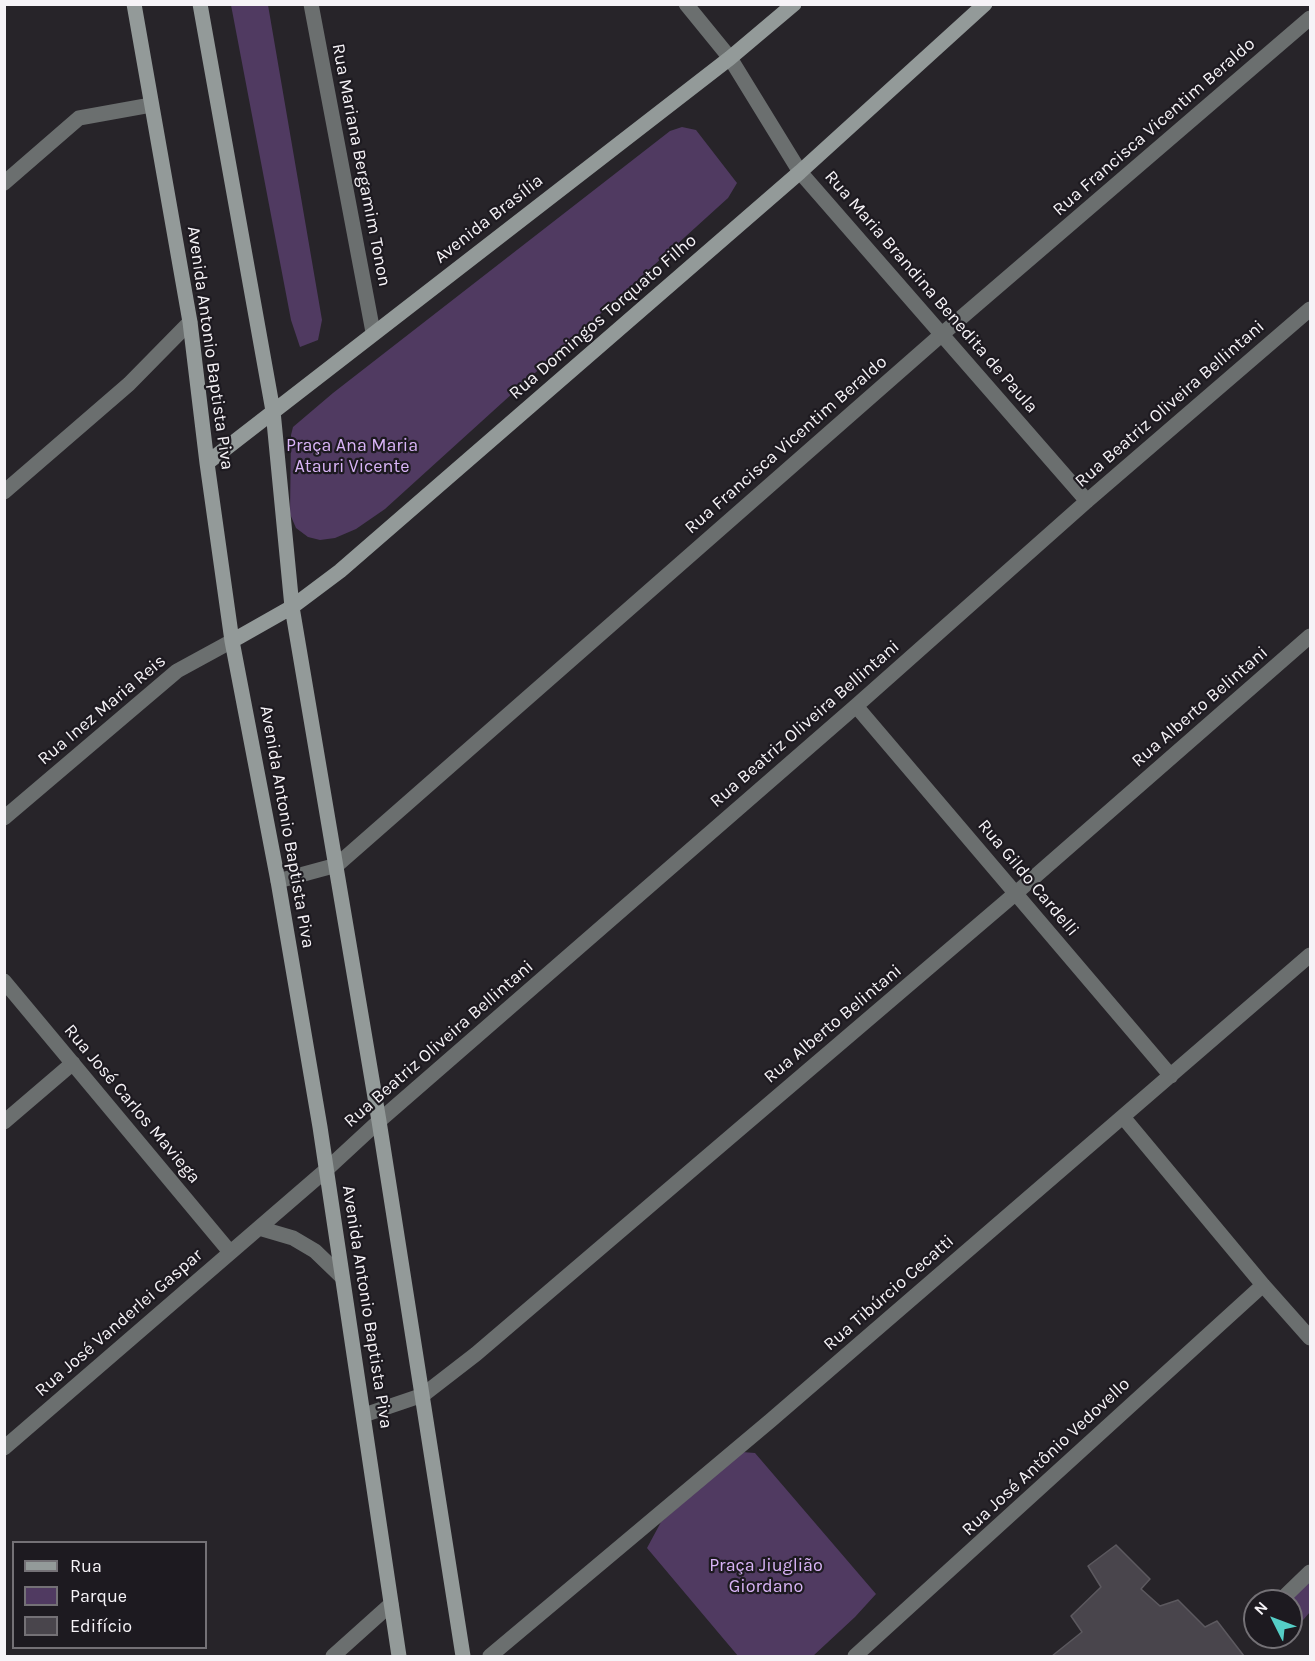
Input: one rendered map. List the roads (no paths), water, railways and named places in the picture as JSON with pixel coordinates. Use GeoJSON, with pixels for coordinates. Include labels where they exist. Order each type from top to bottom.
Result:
{"type":"FeatureCollection","features":[{"type":"Feature","properties":{"kind":"main road","name":"Avenida Antonio Baptista Piva"},"geometry":{"type":"LineString","coordinates":[[134,4],[190,322],[232,641],[278,881],[326,1170],[399,1656]]}},
{"type":"Feature","properties":{"kind":"main road"},"geometry":{"type":"LineString","coordinates":[[200,4],[273,411],[292,607],[379,1121],[463,1656]]}},
{"type":"Feature","properties":{"kind":"main road","name":"Avenida Brasília"},"geometry":{"type":"LineString","coordinates":[[207,463],[373,332],[730,58],[794,4]]}},
{"type":"Feature","properties":{"kind":"main road","name":"Rua Domingos Torquato Filho"},"geometry":{"type":"LineString","coordinates":[[232,641],[292,607],[340,571],[800,172],[985,4]]}},
{"type":"Feature","properties":{"kind":"street","name":"Rua Mariana Bergamim Tonon"},"geometry":{"type":"LineString","coordinates":[[310,4],[373,332]]}},
{"type":"Feature","properties":{"kind":"street","name":"Rua Maria Brandina Benedita de Paula"},"geometry":{"type":"LineString","coordinates":[[686,4],[730,58],[800,172],[1087,501]]}},
{"type":"Feature","properties":{"kind":"street","name":"Rua Francisca Vicentim Beraldo"},"geometry":{"type":"LineString","coordinates":[[278,881],[337,865],[941,335],[1311,18]]}},
{"type":"Feature","properties":{"kind":"street"},"geometry":{"type":"LineString","coordinates":[[4,183],[79,118],[151,105]]}},
{"type":"Feature","properties":{"kind":"street","name":"Rua Beatriz Oliveira Bellintani"},"geometry":{"type":"LineString","coordinates":[[326,1170],[379,1121],[856,706],[1087,501],[1311,309]]}},
{"type":"Feature","properties":{"kind":"street"},"geometry":{"type":"LineString","coordinates":[[4,492],[129,384],[190,322]]}},
{"type":"Feature","properties":{"kind":"street","name":"Rua Alberto Belintani"},"geometry":{"type":"LineString","coordinates":[[364,1415],[423,1395],[476,1354],[1016,893],[1311,636]]}},
{"type":"Feature","properties":{"kind":"street","name":"Rua Inez Maria Reis"},"geometry":{"type":"LineString","coordinates":[[4,818],[177,671],[232,641]]}},
{"type":"Feature","properties":{"kind":"street","name":"Rua Gildo Cardelli"},"geometry":{"type":"LineString","coordinates":[[856,706],[1171,1076]]}},
{"type":"Feature","properties":{"kind":"street","name":"Rua Tibúrcio Cecatti"},"geometry":{"type":"LineString","coordinates":[[490,1656],[762,1429],[1171,1076],[1308,963]]}},
{"type":"Feature","properties":{"kind":"street","name":"Rua José Carlos Maviega"},"geometry":{"type":"LineString","coordinates":[[4,981],[230,1252]]}},
{"type":"Feature","properties":{"kind":"street"},"geometry":{"type":"LineString","coordinates":[[4,1122],[73,1063]]}},
{"type":"Feature","properties":{"kind":"street"},"geometry":{"type":"LineString","coordinates":[[1123,1117],[1263,1285],[1311,1338]]}},
{"type":"Feature","properties":{"kind":"street","name":"Rua José Vanderlei Gaspar"},"geometry":{"type":"LineString","coordinates":[[4,1448],[326,1170]]}},
{"type":"Feature","properties":{"kind":"street"},"geometry":{"type":"LineString","coordinates":[[259,1228],[293,1238],[315,1251],[342,1277]]}},
{"type":"Feature","properties":{"kind":"street","name":"Rua José Antônio Vedovello"},"geometry":{"type":"LineString","coordinates":[[855,1656],[1263,1285]]}},
{"type":"Feature","properties":{"kind":"street"},"geometry":{"type":"LineString","coordinates":[[1293,1589],[1311,1572]]}},
{"type":"Feature","properties":{"kind":"street"},"geometry":{"type":"LineString","coordinates":[[333,1656],[391,1604]]}},
{"type":"Feature","properties":{"kind":"park label","name":"Praça Ana Maria Atauri Vicente"},"geometry":{"type":"Point","coordinates":[352,456]}},
{"type":"Feature","properties":{"kind":"park label","name":"Praça Jiuglião Giordano"},"geometry":{"type":"Point","coordinates":[766,1576]}}]}
